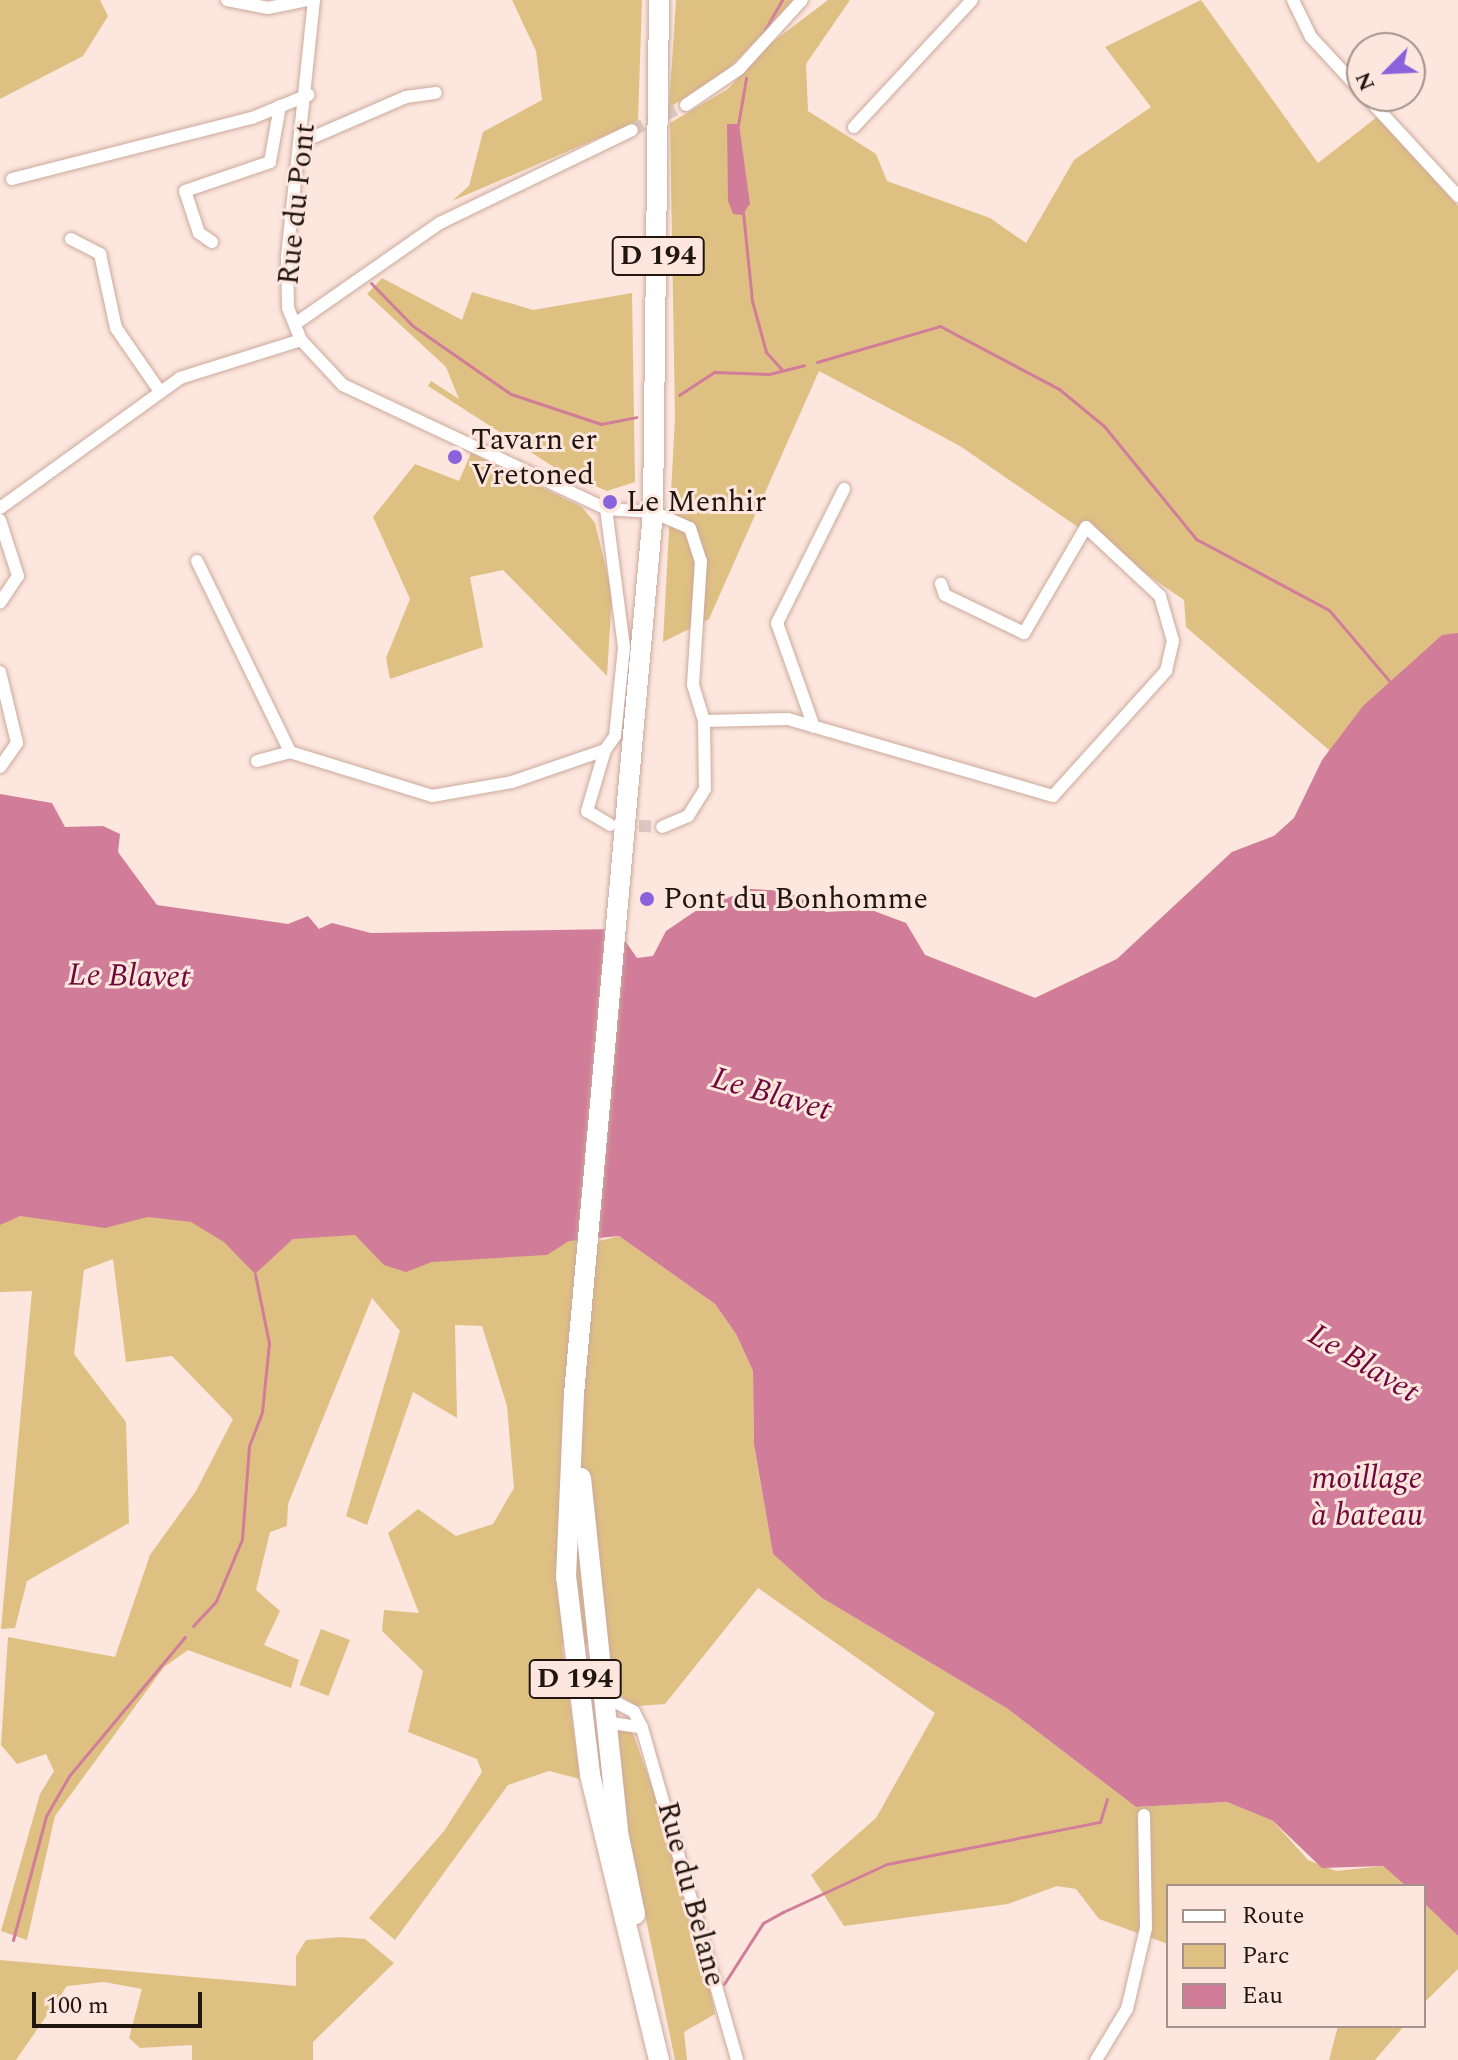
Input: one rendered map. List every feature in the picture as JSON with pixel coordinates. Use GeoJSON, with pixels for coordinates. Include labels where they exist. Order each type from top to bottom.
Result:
{"type":"FeatureCollection","features":[{"type":"Feature","properties":{"kind":"main road","name":"D 194"},"geometry":{"type":"LineString","coordinates":[[659,0],[653,512],[619,825],[567,1536],[573,1665],[593,1789],[659,2060]]}},
{"type":"Feature","properties":{"kind":"main road","name":"D 194"},"geometry":{"type":"LineString","coordinates":[[586,1290],[579,1446],[599,1677],[618,1832],[666,2060]]}},
{"type":"Feature","properties":{"kind":"street"},"geometry":{"type":"LineString","coordinates":[[227,0],[268,8],[311,0]]}},
{"type":"Feature","properties":{"kind":"street","name":"Rue du Pont"},"geometry":{"type":"LineString","coordinates":[[311,0],[308,95],[287,257],[295,324],[301,340],[343,385],[606,509],[653,512],[690,528],[697,544],[693,685],[704,721],[702,800],[688,816],[662,827]]}},
{"type":"Feature","properties":{"kind":"street"},"geometry":{"type":"LineString","coordinates":[[686,105],[739,69],[802,0]]}},
{"type":"Feature","properties":{"kind":"street"},"geometry":{"type":"LineString","coordinates":[[854,127],[972,0]]}},
{"type":"Feature","properties":{"kind":"street"},"geometry":{"type":"LineString","coordinates":[[1293,0],[1311,37],[1346,75]]}},
{"type":"Feature","properties":{"kind":"street"},"geometry":{"type":"LineString","coordinates":[[302,142],[406,97],[436,93]]}},
{"type":"Feature","properties":{"kind":"street"},"geometry":{"type":"LineString","coordinates":[[12,179],[280,106],[308,95]]}},
{"type":"Feature","properties":{"kind":"street"},"geometry":{"type":"LineString","coordinates":[[212,242],[199,233],[185,191],[270,162],[280,106]]}},
{"type":"Feature","properties":{"kind":"street"},"geometry":{"type":"LineString","coordinates":[[1381,112],[1458,196]]}},
{"type":"Feature","properties":{"kind":"street"},"geometry":{"type":"LineString","coordinates":[[295,324],[431,228],[632,130]]}},
{"type":"Feature","properties":{"kind":"street"},"geometry":{"type":"LineString","coordinates":[[71,239],[100,254],[116,328],[159,390]]}},
{"type":"Feature","properties":{"kind":"street"},"geometry":{"type":"LineString","coordinates":[[0,508],[159,390],[301,340]]}},
{"type":"Feature","properties":{"kind":"street"},"geometry":{"type":"LineString","coordinates":[[814,727],[777,623],[844,489]]}},
{"type":"Feature","properties":{"kind":"street"},"geometry":{"type":"LineString","coordinates":[[606,509],[624,647],[615,736],[605,750],[587,811],[619,825]]}},
{"type":"Feature","properties":{"kind":"street"},"geometry":{"type":"LineString","coordinates":[[0,520],[18,576],[0,603]]}},
{"type":"Feature","properties":{"kind":"street"},"geometry":{"type":"LineString","coordinates":[[704,721],[767,716],[814,727],[1043,796],[1061,791],[1136,709],[1172,654],[1154,585],[1086,527],[1024,633],[945,595],[941,584]]}},
{"type":"Feature","properties":{"kind":"street"},"geometry":{"type":"LineString","coordinates":[[197,561],[290,752]]}},
{"type":"Feature","properties":{"kind":"street"},"geometry":{"type":"LineString","coordinates":[[0,672],[17,743],[0,767]]}},
{"type":"Feature","properties":{"kind":"street"},"geometry":{"type":"LineString","coordinates":[[257,761],[290,752],[432,796],[512,782],[605,750]]}},
{"type":"Feature","properties":{"kind":"street"},"geometry":{"type":"LineString","coordinates":[[609,1699],[634,1712],[642,1728]]}},
{"type":"Feature","properties":{"kind":"street"},"geometry":{"type":"LineString","coordinates":[[612,1723],[642,1728]]}},
{"type":"Feature","properties":{"kind":"street","name":"Rue du Belane"},"geometry":{"type":"LineString","coordinates":[[642,1728],[737,2060]]}},
{"type":"Feature","properties":{"kind":"street"},"geometry":{"type":"LineString","coordinates":[[1096,2060],[1127,2009],[1146,1928],[1144,1815]]}},
{"type":"Feature","properties":{"kind":"green space"},"geometry":{"type":"Polygon","coordinates":[[[0,0],[100,0],[108,16],[83,56],[0,99],[0,0]]]}},
{"type":"Feature","properties":{"kind":"green space"},"geometry":{"type":"Polygon","coordinates":[[[512,0],[642,0],[638,121],[452,201],[469,186],[483,132],[542,100],[536,51],[512,0]]]}},
{"type":"Feature","properties":{"kind":"green space"},"geometry":{"type":"Polygon","coordinates":[[[676,0],[797,0],[729,68],[669,108],[676,0]]]}},
{"type":"Feature","properties":{"kind":"green space"},"geometry":{"type":"Polygon","coordinates":[[[828,0],[850,0],[806,64],[808,111],[876,154],[887,181],[990,218],[1026,243],[1074,160],[1151,107],[1105,47],[1201,0],[1318,163],[1377,117],[1458,206],[1458,1159],[666,931],[750,889],[787,891],[826,912],[871,910],[906,923],[925,955],[1035,998],[1117,959],[1232,852],[1274,836],[1294,818],[1329,750],[1186,627],[1184,600],[960,446],[819,371],[709,619],[663,642],[675,418],[670,123],[728,89],[766,47],[828,0]]]}},
{"type":"Feature","properties":{"kind":"green space"},"geometry":{"type":"Polygon","coordinates":[[[382,278],[462,320],[472,292],[533,310],[632,293],[635,482],[607,491],[560,471],[428,386],[431,381],[459,399],[446,367],[367,294],[382,278]]]}},
{"type":"Feature","properties":{"kind":"green space"},"geometry":{"type":"Polygon","coordinates":[[[471,453],[582,507],[595,523],[612,593],[607,676],[503,570],[470,577],[483,647],[390,679],[386,658],[410,599],[373,517],[415,464],[459,481],[471,453]]]}},
{"type":"Feature","properties":{"kind":"green space"},"geometry":{"type":"Polygon","coordinates":[[[0,1124],[599,1241],[619,1236],[715,1304],[736,1334],[753,1371],[754,1446],[773,1554],[822,1598],[1008,1709],[1136,1807],[1227,1802],[1273,1821],[1308,1860],[1336,1871],[1383,1866],[1404,1884],[1166,1884],[1166,1943],[1099,1919],[1076,1889],[1057,1886],[1008,1904],[844,1926],[811,1875],[876,1818],[935,1713],[758,1588],[665,1704],[637,1706],[612,1691],[607,1644],[562,1645],[580,1779],[549,1771],[508,1785],[395,1940],[369,1918],[444,1831],[482,1772],[477,1759],[408,1732],[423,1671],[382,1631],[384,1610],[419,1613],[388,1533],[418,1509],[456,1536],[493,1524],[514,1488],[507,1406],[482,1326],[455,1325],[457,1418],[413,1392],[367,1525],[346,1516],[400,1331],[372,1298],[288,1504],[287,1526],[270,1532],[256,1590],[280,1611],[264,1645],[299,1660],[291,1688],[188,1650],[164,1667],[55,1816],[27,1940],[1,1931],[40,1794],[54,1771],[46,1754],[17,1764],[1,1745],[8,1637],[115,1657],[150,1555],[196,1491],[233,1419],[172,1356],[126,1362],[113,1259],[84,1270],[74,1354],[126,1422],[129,1523],[27,1581],[15,1628],[1,1629],[32,1291],[0,1292],[0,1124]]]}},
{"type":"Feature","properties":{"kind":"green space"},"geometry":{"type":"Polygon","coordinates":[[[321,1629],[350,1640],[328,1696],[299,1685],[321,1629]]]}},
{"type":"Feature","properties":{"kind":"green space"},"geometry":{"type":"Polygon","coordinates":[[[631,1728],[693,1902],[715,2014],[684,2032],[687,2060],[675,2060],[628,1832],[614,1730],[631,1728]]]}},
{"type":"Feature","properties":{"kind":"green space"},"geometry":{"type":"Polygon","coordinates":[[[1426,1905],[1458,1936],[1458,1969],[1426,2001],[1426,1905]]]}},
{"type":"Feature","properties":{"kind":"green space"},"geometry":{"type":"Polygon","coordinates":[[[341,1937],[365,1939],[394,1963],[313,2042],[313,2060],[192,2060],[192,2045],[140,2048],[129,2038],[142,1989],[104,1982],[67,1986],[16,2060],[0,2060],[0,1960],[296,1986],[296,1956],[306,1940],[341,1937]]]}},
{"type":"Feature","properties":{"kind":"green space"},"geometry":{"type":"Polygon","coordinates":[[[1337,2028],[1402,2028],[1375,2060],[1329,2060],[1337,2028]]]}},
{"type":"Feature","properties":{"kind":"water"},"geometry":{"type":"Polygon","coordinates":[[[727,124],[739,124],[750,204],[742,215],[733,214],[728,201],[727,124]]]}},
{"type":"Feature","properties":{"kind":"water"},"geometry":{"type":"Polygon","coordinates":[[[1458,633],[1458,1936],[1426,1905],[1426,1884],[1404,1884],[1383,1866],[1322,1868],[1273,1821],[1227,1802],[1136,1807],[1008,1709],[822,1598],[773,1554],[754,1445],[753,1371],[736,1334],[715,1304],[619,1236],[569,1241],[547,1255],[432,1262],[406,1272],[384,1265],[355,1235],[293,1239],[255,1274],[224,1242],[191,1222],[148,1217],[105,1228],[20,1216],[0,1225],[0,794],[52,803],[65,827],[103,826],[120,834],[118,852],[157,905],[288,924],[308,916],[319,929],[332,923],[371,933],[617,929],[637,958],[653,956],[666,931],[697,910],[750,889],[787,891],[826,912],[871,910],[906,923],[925,955],[1035,998],[1117,959],[1232,852],[1274,836],[1294,818],[1322,760],[1363,706],[1442,635],[1458,633]]]}},
{"type":"Feature","properties":{"kind":"waterway"},"geometry":{"type":"LineString","coordinates":[[762,35],[782,0]]}},
{"type":"Feature","properties":{"kind":"waterway"},"geometry":{"type":"LineString","coordinates":[[738,125],[746,78]]}},
{"type":"Feature","properties":{"kind":"waterway"},"geometry":{"type":"LineString","coordinates":[[743,212],[752,301],[766,352],[782,370]]}},
{"type":"Feature","properties":{"kind":"waterway"},"geometry":{"type":"LineString","coordinates":[[371,283],[413,326],[511,394],[601,424],[636,417]]}},
{"type":"Feature","properties":{"kind":"waterway"},"geometry":{"type":"LineString","coordinates":[[817,362],[940,326],[1059,389],[1104,426],[1196,539],[1329,610],[1392,684]]}},
{"type":"Feature","properties":{"kind":"waterway"},"geometry":{"type":"LineString","coordinates":[[679,395],[714,372],[769,374],[804,365]]}},
{"type":"Feature","properties":{"kind":"waterway"},"geometry":{"type":"LineString","coordinates":[[193,1626],[216,1601],[242,1539],[249,1446],[262,1412],[269,1343],[255,1274]]}},
{"type":"Feature","properties":{"kind":"waterway"},"geometry":{"type":"LineString","coordinates":[[13,1940],[46,1816],[69,1776],[185,1637]]}},
{"type":"Feature","properties":{"kind":"waterway"},"geometry":{"type":"LineString","coordinates":[[724,1984],[763,1923],[783,1912],[887,1864],[1100,1822],[1107,1799]]}},
{"type":"Feature","properties":{"kind":"tunnel"},"geometry":{"type":"LineString","coordinates":[[632,130],[686,105]]}},
{"type":"Feature","properties":{"kind":"tunnel"},"geometry":{"type":"LineString","coordinates":[[621,825],[662,827]]}},
{"type":"Feature","properties":{"kind":"place","name":"Tavarn er Vretoned"},"geometry":{"type":"Point","coordinates":[455,457]}},
{"type":"Feature","properties":{"kind":"place","name":"Le Menhir"},"geometry":{"type":"Point","coordinates":[610,502]}},
{"type":"Feature","properties":{"kind":"place","name":"Pont du Bonhomme"},"geometry":{"type":"Point","coordinates":[647,899]}},
{"type":"Feature","properties":{"kind":"water label","name":"Le Blavet"},"geometry":{"type":"Point","coordinates":[129,977]}},
{"type":"Feature","properties":{"kind":"water label","name":"Le Blavet"},"geometry":{"type":"Point","coordinates":[771,1095]}},
{"type":"Feature","properties":{"kind":"water label","name":"Le Blavet"},"geometry":{"type":"Point","coordinates":[1363,1364]}},
{"type":"Feature","properties":{"kind":"water label","name":"moillage à bateau"},"geometry":{"type":"Point","coordinates":[1367,1498]}}]}
